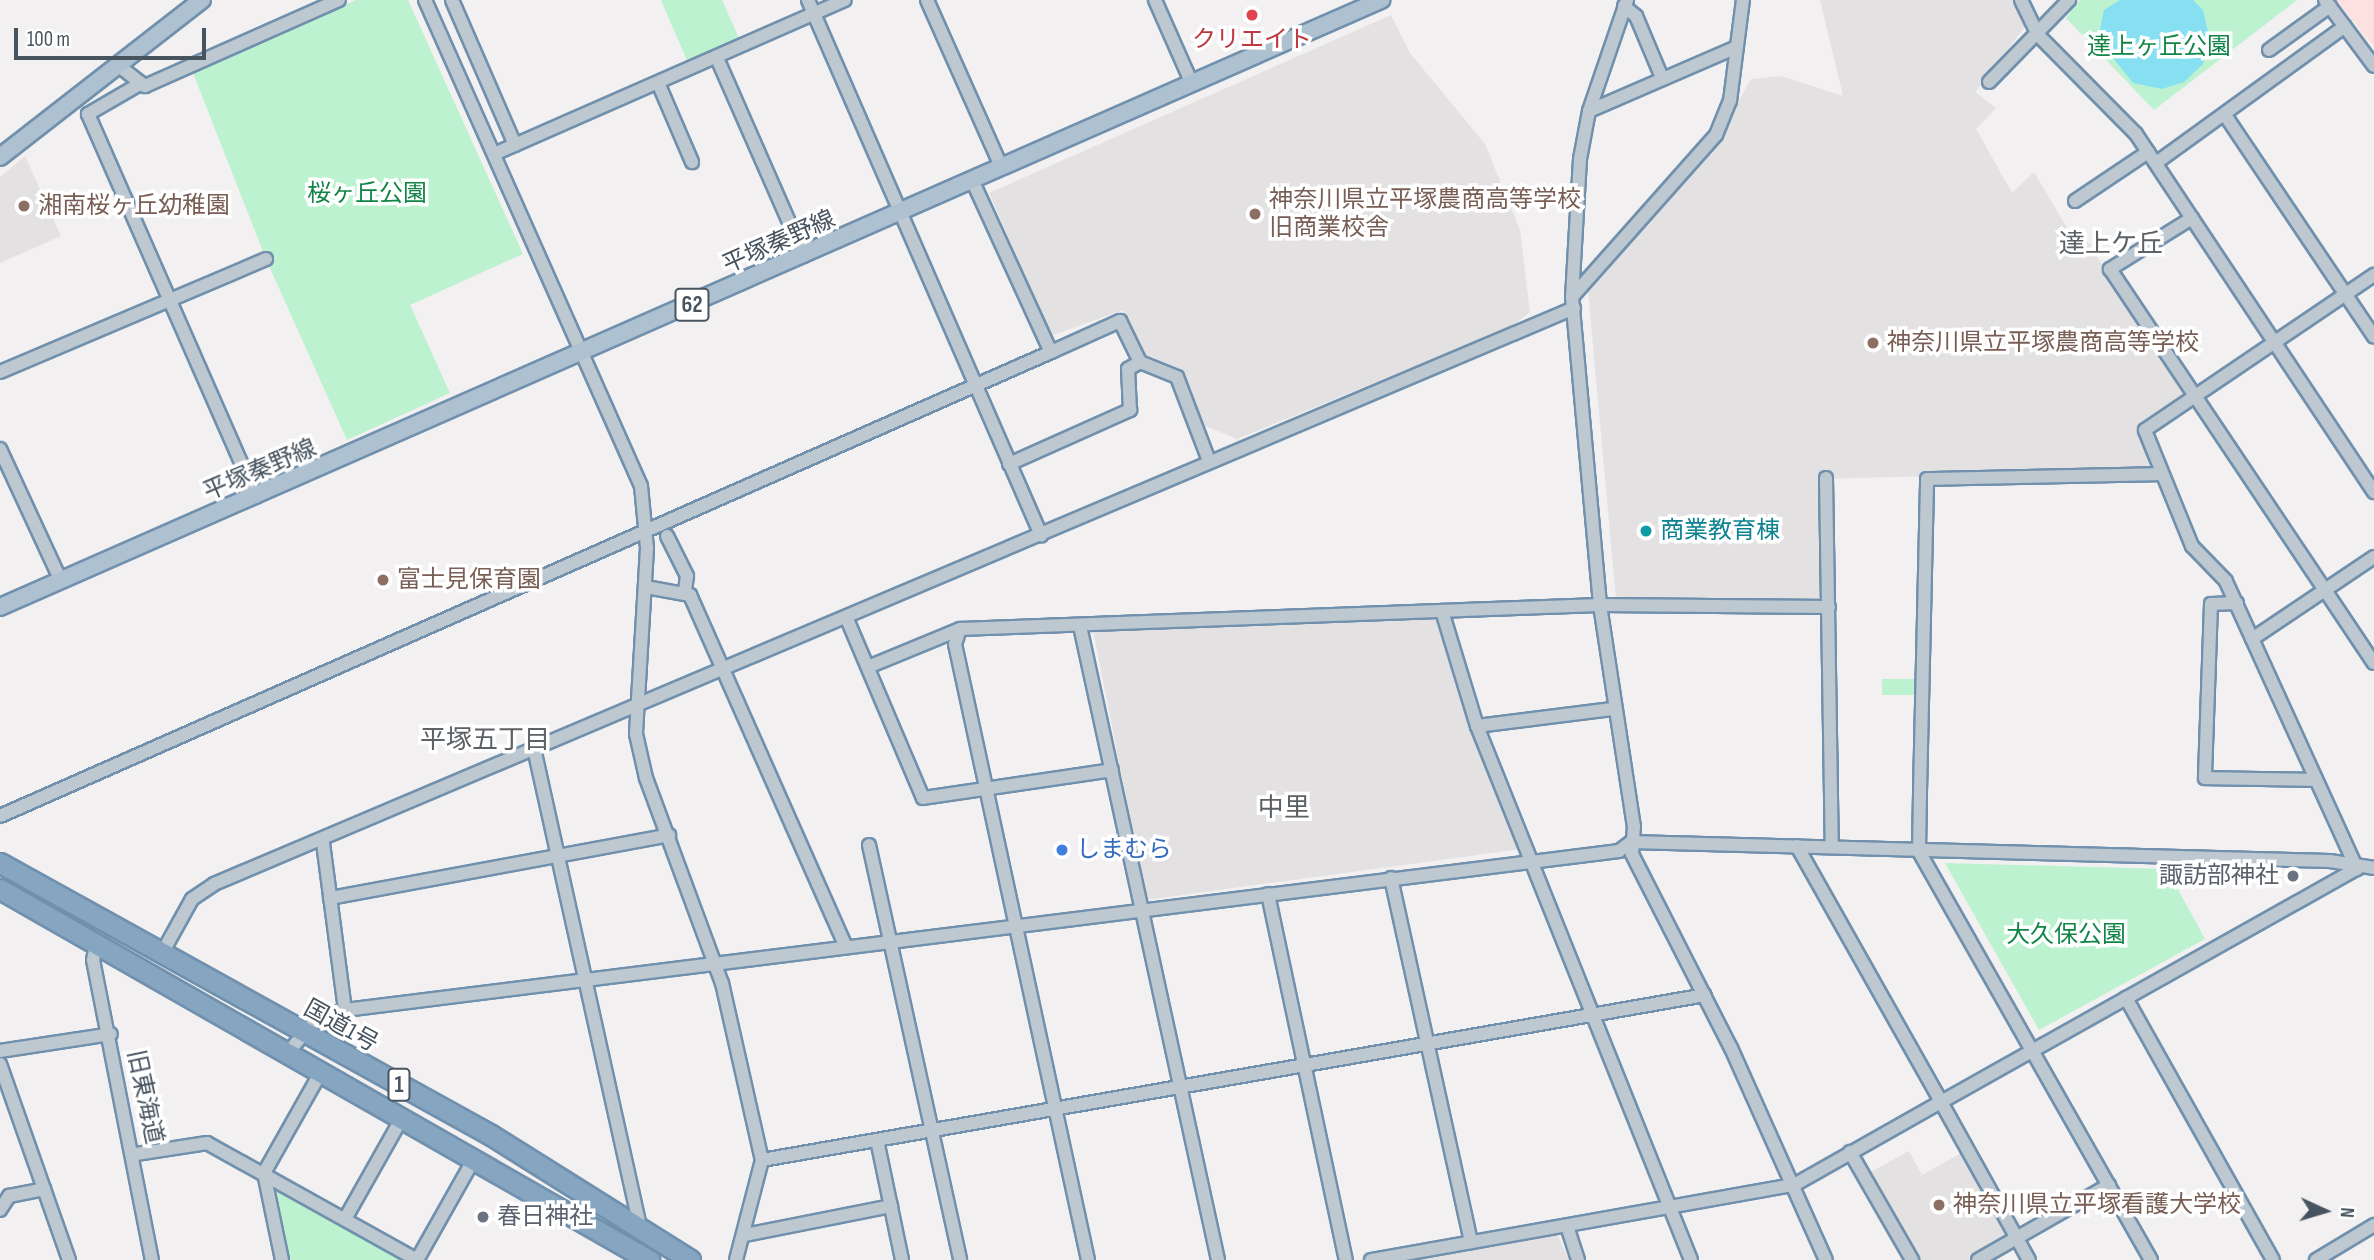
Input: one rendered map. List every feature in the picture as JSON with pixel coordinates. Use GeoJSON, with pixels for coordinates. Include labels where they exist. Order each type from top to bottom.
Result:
{"type":"FeatureCollection","features":[{"type":"Feature","properties":{"kind":"highway","name":"国道1号"},"geometry":{"type":"LineString","coordinates":[[0,863],[640,1225],[690,1260]]}},
{"type":"Feature","properties":{"kind":"highway","name":"国道1号"},"geometry":{"type":"LineString","coordinates":[[0,889],[475,1157],[649,1260]]}},
{"type":"Feature","properties":{"kind":"main road"},"geometry":{"type":"LineString","coordinates":[[0,157],[202,0]]}},
{"type":"Feature","properties":{"kind":"main road","name":"平塚秦野線"},"geometry":{"type":"LineString","coordinates":[[0,607],[973,182],[1001,166],[1381,0]]}},
{"type":"Feature","properties":{"kind":"street"},"geometry":{"type":"LineString","coordinates":[[256,497],[88,114],[138,85],[339,0]]}},
{"type":"Feature","properties":{"kind":"street"},"geometry":{"type":"LineString","coordinates":[[425,0],[641,485],[647,530],[646,587],[637,709],[646,778],[716,963],[762,1160],[745,1235],[736,1260]]}},
{"type":"Feature","properties":{"kind":"street"},"geometry":{"type":"LineString","coordinates":[[452,0],[515,145]]}},
{"type":"Feature","properties":{"kind":"street"},"geometry":{"type":"LineString","coordinates":[[807,0],[1041,536]]}},
{"type":"Feature","properties":{"kind":"street"},"geometry":{"type":"LineString","coordinates":[[494,154],[659,85],[845,0]]}},
{"type":"Feature","properties":{"kind":"street"},"geometry":{"type":"LineString","coordinates":[[927,0],[1001,166]]}},
{"type":"Feature","properties":{"kind":"street"},"geometry":{"type":"LineString","coordinates":[[1155,0],[1192,83]]}},
{"type":"Feature","properties":{"kind":"street"},"geometry":{"type":"LineString","coordinates":[[161,955],[195,896],[1041,536],[1573,303],[1716,135],[1730,101],[1743,0]]}},
{"type":"Feature","properties":{"kind":"street"},"geometry":{"type":"LineString","coordinates":[[2021,0],[2038,35],[2152,157],[2374,492]]}},
{"type":"Feature","properties":{"kind":"street"},"geometry":{"type":"LineString","coordinates":[[1989,82],[2038,35],[2069,0]]}},
{"type":"Feature","properties":{"kind":"street"},"geometry":{"type":"LineString","coordinates":[[1625,3],[1636,16],[1662,78]]}},
{"type":"Feature","properties":{"kind":"street"},"geometry":{"type":"LineString","coordinates":[[1625,3],[1589,111],[1572,233],[1573,303],[1600,605],[1631,842],[1794,1185],[1826,1260]]}},
{"type":"Feature","properties":{"kind":"street"},"geometry":{"type":"LineString","coordinates":[[2269,50],[2328,3],[2374,65]]}},
{"type":"Feature","properties":{"kind":"street"},"geometry":{"type":"LineString","coordinates":[[2075,201],[2225,114],[2345,26]]}},
{"type":"Feature","properties":{"kind":"street"},"geometry":{"type":"LineString","coordinates":[[1589,111],[1737,47]]}},
{"type":"Feature","properties":{"kind":"street"},"geometry":{"type":"LineString","coordinates":[[717,58],[804,256]]}},
{"type":"Feature","properties":{"kind":"street"},"geometry":{"type":"LineString","coordinates":[[119,66],[138,85]]}},
{"type":"Feature","properties":{"kind":"street"},"geometry":{"type":"LineString","coordinates":[[659,85],[692,162]]}},
{"type":"Feature","properties":{"kind":"street"},"geometry":{"type":"LineString","coordinates":[[2225,114],[2374,337]]}},
{"type":"Feature","properties":{"kind":"street"},"geometry":{"type":"LineString","coordinates":[[973,182],[1051,352]]}},
{"type":"Feature","properties":{"kind":"street"},"geometry":{"type":"LineString","coordinates":[[2192,218],[2110,269],[2374,663]]}},
{"type":"Feature","properties":{"kind":"street"},"geometry":{"type":"LineString","coordinates":[[0,372],[266,260]]}},
{"type":"Feature","properties":{"kind":"street"},"geometry":{"type":"LineString","coordinates":[[2357,869],[2226,581],[2192,546],[2145,430],[2374,275]]}},
{"type":"Feature","properties":{"kind":"street"},"geometry":{"type":"LineString","coordinates":[[0,816],[1120,321],[1140,362],[1177,377],[1209,461]]}},
{"type":"Feature","properties":{"kind":"street"},"geometry":{"type":"LineString","coordinates":[[1009,464],[1130,410],[1128,369],[1140,362]]}},
{"type":"Feature","properties":{"kind":"street"},"geometry":{"type":"LineString","coordinates":[[0,449],[60,579]]}},
{"type":"Feature","properties":{"kind":"street"},"geometry":{"type":"LineString","coordinates":[[2151,1260],[2034,1049],[1919,851],[1927,479],[2161,474]]}},
{"type":"Feature","properties":{"kind":"street"},"geometry":{"type":"LineString","coordinates":[[1826,478],[1832,847]]}},
{"type":"Feature","properties":{"kind":"street"},"geometry":{"type":"LineString","coordinates":[[667,536],[687,576],[685,591],[725,671],[846,947]]}},
{"type":"Feature","properties":{"kind":"street"},"geometry":{"type":"LineString","coordinates":[[2252,639],[2374,557]]}},
{"type":"Feature","properties":{"kind":"street"},"geometry":{"type":"LineString","coordinates":[[646,587],[685,591]]}},
{"type":"Feature","properties":{"kind":"street"},"geometry":{"type":"LineString","coordinates":[[2237,603],[2211,604],[2205,778],[2316,780]]}},
{"type":"Feature","properties":{"kind":"street"},"geometry":{"type":"LineString","coordinates":[[868,667],[960,629],[1600,605],[1829,607]]}},
{"type":"Feature","properties":{"kind":"street"},"geometry":{"type":"LineString","coordinates":[[1442,611],[1477,726],[1690,1260]]}},
{"type":"Feature","properties":{"kind":"street"},"geometry":{"type":"LineString","coordinates":[[846,619],[923,798],[1112,770]]}},
{"type":"Feature","properties":{"kind":"street"},"geometry":{"type":"LineString","coordinates":[[1080,626],[1217,1260]]}},
{"type":"Feature","properties":{"kind":"street"},"geometry":{"type":"LineString","coordinates":[[960,629],[955,644],[1088,1260]]}},
{"type":"Feature","properties":{"kind":"street"},"geometry":{"type":"LineString","coordinates":[[1477,726],[1612,709]]}},
{"type":"Feature","properties":{"kind":"street"},"geometry":{"type":"LineString","coordinates":[[535,752],[640,1225]]}},
{"type":"Feature","properties":{"kind":"street"},"geometry":{"type":"LineString","coordinates":[[330,898],[669,835]]}},
{"type":"Feature","properties":{"kind":"street"},"geometry":{"type":"LineString","coordinates":[[289,1051],[302,1032],[345,1010],[1619,851],[1631,842],[2330,861],[2357,869],[2374,868]]}},
{"type":"Feature","properties":{"kind":"street"},"geometry":{"type":"LineString","coordinates":[[323,843],[345,1010]]}},
{"type":"Feature","properties":{"kind":"street"},"geometry":{"type":"LineString","coordinates":[[869,845],[960,1260]]}},
{"type":"Feature","properties":{"kind":"street"},"geometry":{"type":"LineString","coordinates":[[1797,846],[2029,1260]]}},
{"type":"Feature","properties":{"kind":"street"},"geometry":{"type":"LineString","coordinates":[[1371,1260],[1794,1185],[2357,869]]}},
{"type":"Feature","properties":{"kind":"street"},"geometry":{"type":"LineString","coordinates":[[1391,878],[1471,1242]]}},
{"type":"Feature","properties":{"kind":"street"},"geometry":{"type":"LineString","coordinates":[[1268,894],[1346,1260]]}},
{"type":"Feature","properties":{"kind":"street","name":"旧東海道"},"geometry":{"type":"LineString","coordinates":[[96,945],[92,959],[136,1154],[152,1260]]}},
{"type":"Feature","properties":{"kind":"street"},"geometry":{"type":"LineString","coordinates":[[762,1160],[1705,995]]}},
{"type":"Feature","properties":{"kind":"street"},"geometry":{"type":"LineString","coordinates":[[2126,998],[2273,1260]]}},
{"type":"Feature","properties":{"kind":"street"},"geometry":{"type":"LineString","coordinates":[[0,1051],[111,1034]]}},
{"type":"Feature","properties":{"kind":"street"},"geometry":{"type":"LineString","coordinates":[[0,1064],[69,1260]]}},
{"type":"Feature","properties":{"kind":"street"},"geometry":{"type":"LineString","coordinates":[[282,1260],[264,1173],[322,1070]]}},
{"type":"Feature","properties":{"kind":"street"},"geometry":{"type":"LineString","coordinates":[[345,1219],[403,1116]]}},
{"type":"Feature","properties":{"kind":"street"},"geometry":{"type":"LineString","coordinates":[[877,1140],[902,1260]]}},
{"type":"Feature","properties":{"kind":"street"},"geometry":{"type":"LineString","coordinates":[[136,1154],[207,1143],[417,1260],[475,1157]]}},
{"type":"Feature","properties":{"kind":"street"},"geometry":{"type":"LineString","coordinates":[[1850,1152],[1912,1260]]}},
{"type":"Feature","properties":{"kind":"street"},"geometry":{"type":"LineString","coordinates":[[1978,1260],[2109,1185]]}},
{"type":"Feature","properties":{"kind":"street"},"geometry":{"type":"LineString","coordinates":[[0,1210],[9,1196],[44,1189]]}},
{"type":"Feature","properties":{"kind":"street"},"geometry":{"type":"LineString","coordinates":[[745,1235],[891,1206]]}},
{"type":"Feature","properties":{"kind":"street"},"geometry":{"type":"LineString","coordinates":[[2316,1260],[2374,1225]]}},
{"type":"Feature","properties":{"kind":"street"},"geometry":{"type":"LineString","coordinates":[[1567,1226],[1577,1260]]}},
{"type":"Feature","properties":{"kind":"shaded area","name":"神奈川県立平塚農商高等学校"},"geometry":{"type":"Polygon","coordinates":[[[1820,0],[2015,0],[2027,24],[1975,92],[1996,108],[1976,129],[2012,193],[2034,172],[2076,243],[2085,238],[2189,395],[2141,429],[2150,470],[1821,479],[1824,603],[1616,599],[1588,291],[1717,141],[1751,79],[1781,76],[1843,96],[1820,0]]]}},
{"type":"Feature","properties":{"kind":"shaded area"},"geometry":{"type":"Polygon","coordinates":[[[2336,0],[2374,0],[2374,47],[2336,0]]]}},
{"type":"Feature","properties":{"kind":"shaded area","name":"神奈川県立平塚農商高等学校 旧商業校舎"},"geometry":{"type":"Polygon","coordinates":[[[1391,15],[1410,53],[1485,144],[1520,230],[1530,312],[1511,327],[1237,439],[1203,425],[1182,370],[1142,353],[1123,310],[1051,336],[989,193],[1391,15]]]}},
{"type":"Feature","properties":{"kind":"shaded area","name":"湘南桜ヶ丘幼稚園"},"geometry":{"type":"Polygon","coordinates":[[[25,156],[61,236],[0,263],[0,177],[25,156]]]}},
{"type":"Feature","properties":{"kind":"shaded area"},"geometry":{"type":"Polygon","coordinates":[[[1438,616],[1521,849],[1146,900],[1093,630],[1438,616]]]}},
{"type":"Feature","properties":{"kind":"shaded area","name":"神奈川県立平塚看護大学校"},"geometry":{"type":"Polygon","coordinates":[[[1909,1151],[1922,1175],[1963,1152],[2007,1240],[1969,1260],[1917,1260],[1867,1174],[1909,1151]]]}},
{"type":"Feature","properties":{"kind":"shaded area"},"geometry":{"type":"Polygon","coordinates":[[[1557,1234],[1569,1260],[1406,1260],[1557,1234]]]}},
{"type":"Feature","properties":{"kind":"green space","name":"桜ヶ丘公園"},"geometry":{"type":"Polygon","coordinates":[[[356,0],[408,0],[523,254],[410,305],[450,393],[347,440],[266,259],[193,73],[356,0]]]}},
{"type":"Feature","properties":{"kind":"green space"},"geometry":{"type":"Polygon","coordinates":[[[661,0],[722,0],[741,43],[689,65],[661,0]]]}},
{"type":"Feature","properties":{"kind":"green space","name":"達上ヶ丘公園"},"geometry":{"type":"Polygon","coordinates":[[[2080,0],[2297,0],[2154,110],[2066,18],[2080,0]]]}},
{"type":"Feature","properties":{"kind":"green space"},"geometry":{"type":"Polygon","coordinates":[[[1882,679],[1916,679],[1916,695],[1882,695],[1882,679]]]}},
{"type":"Feature","properties":{"kind":"green space","name":"大久保公園"},"geometry":{"type":"Polygon","coordinates":[[[1945,863],[2167,869],[2205,939],[2039,1030],[1945,863]]]}},
{"type":"Feature","properties":{"kind":"green space"},"geometry":{"type":"Polygon","coordinates":[[[276,1188],[401,1260],[289,1260],[276,1188]]]}},
{"type":"Feature","properties":{"kind":"water"},"geometry":{"type":"Polygon","coordinates":[[[2120,0],[2193,0],[2203,10],[2210,40],[2203,64],[2184,82],[2162,89],[2133,83],[2098,39],[2104,10],[2120,0]]]}},
{"type":"Feature","properties":{"kind":"place","name":"クリエイト"},"geometry":{"type":"Point","coordinates":[1252,15]}},
{"type":"Feature","properties":{"kind":"place","name":"湘南桜ヶ丘幼稚園"},"geometry":{"type":"Point","coordinates":[24,206]}},
{"type":"Feature","properties":{"kind":"place","name":"神奈川県立平塚農商高等学校 旧商業校舎"},"geometry":{"type":"Point","coordinates":[1255,214]}},
{"type":"Feature","properties":{"kind":"place","name":"神奈川県立平塚農商高等学校"},"geometry":{"type":"Point","coordinates":[1873,343]}},
{"type":"Feature","properties":{"kind":"place","name":"商業教育棟"},"geometry":{"type":"Point","coordinates":[1646,531]}},
{"type":"Feature","properties":{"kind":"place","name":"富士見保育園"},"geometry":{"type":"Point","coordinates":[383,580]}},
{"type":"Feature","properties":{"kind":"place","name":"しまむら"},"geometry":{"type":"Point","coordinates":[1062,850]}},
{"type":"Feature","properties":{"kind":"place","name":"諏訪部神社"},"geometry":{"type":"Point","coordinates":[2293,876]}},
{"type":"Feature","properties":{"kind":"place","name":"神奈川県立平塚看護大学校"},"geometry":{"type":"Point","coordinates":[1939,1205]}},
{"type":"Feature","properties":{"kind":"place","name":"春日神社"},"geometry":{"type":"Point","coordinates":[483,1217]}},
{"type":"Feature","properties":{"kind":"district","name":"達上ケ丘"},"geometry":{"type":"Point","coordinates":[2111,245]}},
{"type":"Feature","properties":{"kind":"district","name":"平塚五丁目"},"geometry":{"type":"Point","coordinates":[485,741]}},
{"type":"Feature","properties":{"kind":"district","name":"中里"},"geometry":{"type":"Point","coordinates":[1284,809]}}]}
